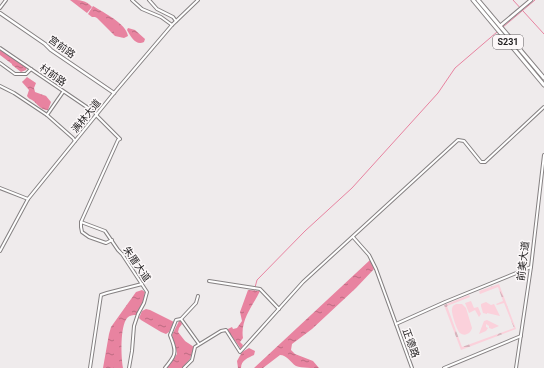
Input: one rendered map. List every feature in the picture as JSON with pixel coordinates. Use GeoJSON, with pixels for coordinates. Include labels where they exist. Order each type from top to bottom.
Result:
{"type":"FeatureCollection","features":[{"type":"Feature","properties":{"kind":"main road","name":"S231"},"geometry":{"type":"LineString","coordinates":[[473,0],[544,85]]}},
{"type":"Feature","properties":{"kind":"main road","name":"S231"},"geometry":{"type":"LineString","coordinates":[[478,0],[544,78]]}},
{"type":"Feature","properties":{"kind":"street"},"geometry":{"type":"LineString","coordinates":[[0,8],[6,0]]}},
{"type":"Feature","properties":{"kind":"street"},"geometry":{"type":"LineString","coordinates":[[132,0],[142,9],[161,17],[172,25]]}},
{"type":"Feature","properties":{"kind":"street"},"geometry":{"type":"LineString","coordinates":[[149,0],[157,8],[173,17],[176,21]]}},
{"type":"Feature","properties":{"kind":"street","name":"满林大道"},"geometry":{"type":"LineString","coordinates":[[0,251],[28,199],[114,93],[172,25],[198,0]]}},
{"type":"Feature","properties":{"kind":"street"},"geometry":{"type":"LineString","coordinates":[[500,26],[531,0]]}},
{"type":"Feature","properties":{"kind":"street","name":"宫前路"},"geometry":{"type":"LineString","coordinates":[[0,13],[114,93]]}},
{"type":"Feature","properties":{"kind":"street","name":"村前路"},"geometry":{"type":"LineString","coordinates":[[0,48],[97,115],[120,139],[81,222]]}},
{"type":"Feature","properties":{"kind":"street"},"geometry":{"type":"LineString","coordinates":[[0,63],[15,74],[26,74],[31,69]]}},
{"type":"Feature","properties":{"kind":"street"},"geometry":{"type":"LineString","coordinates":[[0,86],[14,93],[47,115],[75,141]]}},
{"type":"Feature","properties":{"kind":"street"},"geometry":{"type":"LineString","coordinates":[[47,115],[63,91]]}},
{"type":"Feature","properties":{"kind":"street"},"geometry":{"type":"LineString","coordinates":[[184,368],[192,360],[195,347],[220,331],[226,330],[240,352],[303,282],[458,140],[464,141],[481,162],[485,162],[544,107]]}},
{"type":"Feature","properties":{"kind":"street","name":"前美大道"},"geometry":{"type":"LineString","coordinates":[[516,368],[531,267],[544,156]]}},
{"type":"Feature","properties":{"kind":"street"},"geometry":{"type":"LineString","coordinates":[[0,188],[28,199]]}},
{"type":"Feature","properties":{"kind":"street"},"geometry":{"type":"LineString","coordinates":[[81,222],[82,232],[89,237],[106,243],[111,240]]}},
{"type":"Feature","properties":{"kind":"street","name":"朱厝大道"},"geometry":{"type":"LineString","coordinates":[[81,222],[106,231],[147,292],[134,326],[130,368]]}},
{"type":"Feature","properties":{"kind":"street","name":"正德路"},"geometry":{"type":"LineString","coordinates":[[353,237],[369,255],[376,269],[412,368]]}},
{"type":"Feature","properties":{"kind":"street"},"geometry":{"type":"LineString","coordinates":[[396,324],[445,302],[531,267]]}},
{"type":"Feature","properties":{"kind":"street"},"geometry":{"type":"LineString","coordinates":[[209,281],[260,290],[279,309]]}},
{"type":"Feature","properties":{"kind":"street"},"geometry":{"type":"LineString","coordinates":[[90,368],[101,295],[142,284]]}},
{"type":"Feature","properties":{"kind":"street"},"geometry":{"type":"LineString","coordinates":[[165,368],[173,358],[175,351],[170,334],[176,320],[180,319],[196,303],[198,296]]}},
{"type":"Feature","properties":{"kind":"street"},"geometry":{"type":"LineString","coordinates":[[180,319],[199,344]]}},
{"type":"Feature","properties":{"kind":"street"},"geometry":{"type":"LineString","coordinates":[[444,368],[521,336]]}},
{"type":"Feature","properties":{"kind":"green space"},"geometry":{"type":"Polygon","coordinates":[[[499,284],[516,329],[461,350],[444,305],[469,295],[470,297],[447,306],[462,347],[514,328],[504,303],[496,304],[503,301],[498,287],[480,294],[479,291],[499,284]]]}},
{"type":"Feature","properties":{"kind":"green space"},"geometry":{"type":"Polygon","coordinates":[[[471,301],[474,308],[478,307],[481,314],[479,317],[475,310],[469,313],[465,303],[471,301]]]}},
{"type":"Feature","properties":{"kind":"green space"},"geometry":{"type":"Polygon","coordinates":[[[486,302],[491,305],[494,304],[500,316],[483,313],[481,304],[486,302]]]}},
{"type":"Feature","properties":{"kind":"green space"},"geometry":{"type":"Polygon","coordinates":[[[456,304],[462,304],[466,308],[472,328],[468,334],[464,335],[460,333],[456,325],[452,309],[456,304]]]}},
{"type":"Feature","properties":{"kind":"green space"},"geometry":{"type":"Polygon","coordinates":[[[487,320],[499,326],[492,329],[486,324],[486,327],[488,328],[486,331],[479,334],[484,321],[487,320]]]}},
{"type":"Feature","properties":{"kind":"water"},"geometry":{"type":"Polygon","coordinates":[[[70,0],[82,1],[92,7],[87,13],[70,0]]]}},
{"type":"Feature","properties":{"kind":"water"},"geometry":{"type":"Polygon","coordinates":[[[93,6],[119,23],[126,31],[128,36],[124,38],[115,36],[97,18],[88,14],[93,6]]]}},
{"type":"Feature","properties":{"kind":"water"},"geometry":{"type":"Polygon","coordinates":[[[128,28],[135,30],[145,39],[144,42],[136,42],[127,30],[128,28]]]}},
{"type":"Feature","properties":{"kind":"water"},"geometry":{"type":"Polygon","coordinates":[[[0,50],[27,67],[26,70],[21,72],[0,55],[0,50]]]}},
{"type":"Feature","properties":{"kind":"water"},"geometry":{"type":"Polygon","coordinates":[[[27,77],[36,83],[34,88],[35,92],[46,96],[51,102],[48,110],[41,108],[27,97],[29,90],[22,82],[27,77]]]}},
{"type":"Feature","properties":{"kind":"water"},"geometry":{"type":"Polygon","coordinates":[[[370,260],[374,269],[312,329],[292,344],[291,350],[295,354],[313,361],[319,368],[304,368],[296,366],[287,357],[280,355],[263,368],[254,368],[370,260]]]}},
{"type":"Feature","properties":{"kind":"water"},"geometry":{"type":"Polygon","coordinates":[[[142,290],[145,292],[143,303],[136,315],[127,318],[123,328],[123,368],[103,368],[111,327],[136,292],[142,290]]]}},
{"type":"Feature","properties":{"kind":"water"},"geometry":{"type":"Polygon","coordinates":[[[248,290],[260,291],[243,325],[243,338],[240,342],[243,345],[241,349],[228,329],[232,327],[233,329],[237,328],[242,321],[240,312],[248,290]]]}},
{"type":"Feature","properties":{"kind":"water"},"geometry":{"type":"Polygon","coordinates":[[[146,309],[174,322],[169,332],[166,334],[161,332],[139,318],[142,311],[146,309]]]}},
{"type":"Feature","properties":{"kind":"water"},"geometry":{"type":"Polygon","coordinates":[[[179,321],[181,321],[182,324],[178,332],[185,341],[194,347],[190,359],[182,368],[167,368],[177,354],[172,335],[179,321]]]}},
{"type":"Feature","properties":{"kind":"water"},"geometry":{"type":"Polygon","coordinates":[[[249,348],[255,351],[254,355],[242,363],[241,368],[238,368],[237,361],[242,352],[249,348]]]}},
{"type":"Feature","properties":{"kind":"waterway"},"geometry":{"type":"LineString","coordinates":[[513,0],[544,34]]}},
{"type":"Feature","properties":{"kind":"waterway"},"geometry":{"type":"LineString","coordinates":[[503,27],[535,0]]}},
{"type":"Feature","properties":{"kind":"waterway"},"geometry":{"type":"LineString","coordinates":[[254,291],[257,280],[305,231],[352,188],[438,93],[455,68],[497,32]]}}]}
